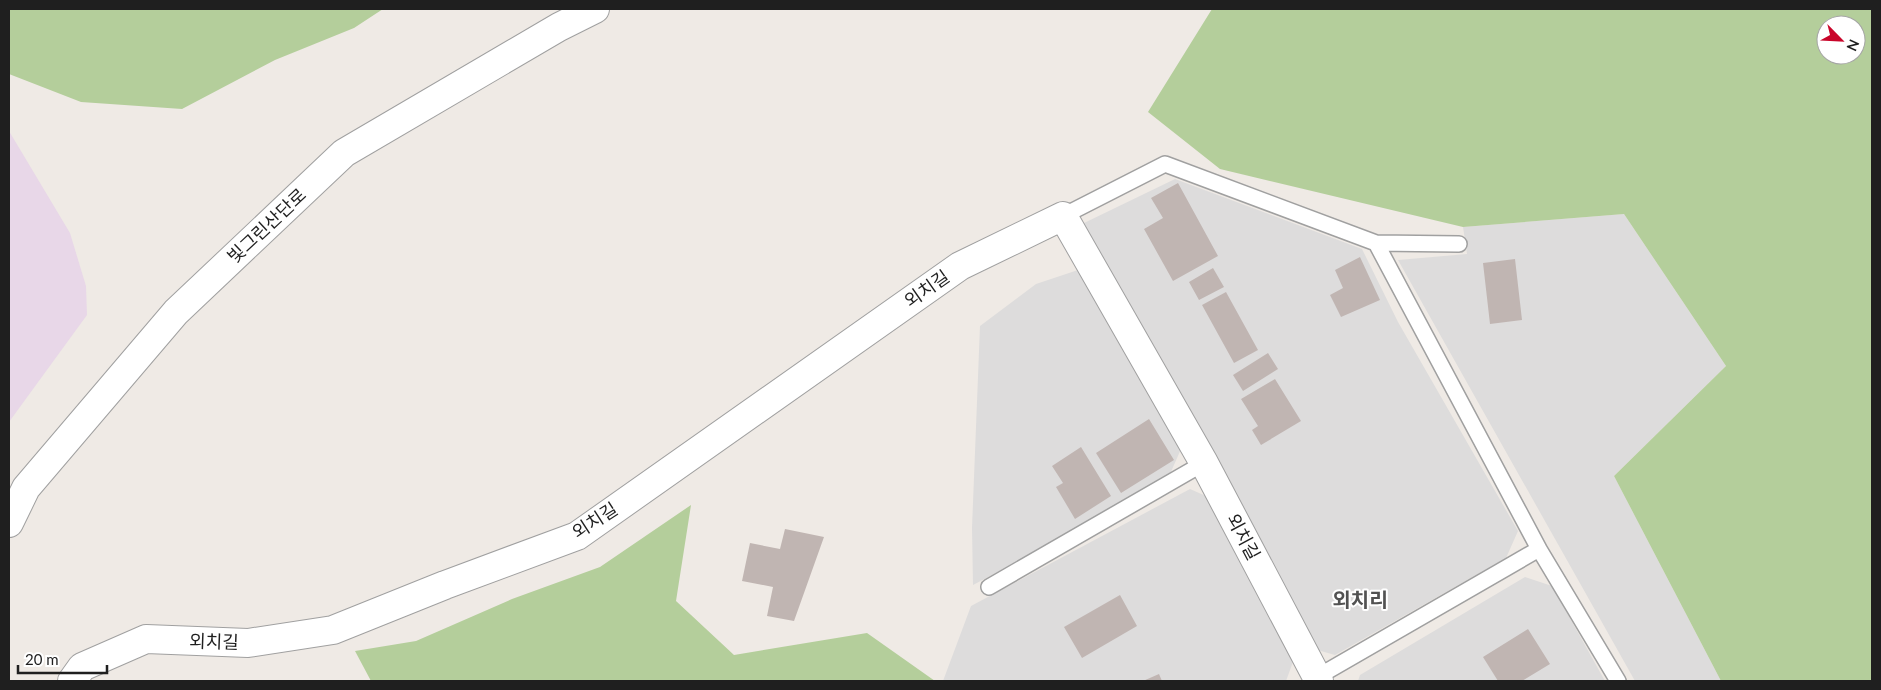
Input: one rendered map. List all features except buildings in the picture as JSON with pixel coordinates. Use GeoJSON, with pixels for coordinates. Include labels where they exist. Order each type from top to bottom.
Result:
{"type":"FeatureCollection","features":[{"type":"Feature","properties":{"kind":"street","name":"빛그린산단로"},"geometry":{"type":"LineString","coordinates":[[9,522],[26,488],[176,312],[344,153],[559,27],[595,9]]}},
{"type":"Feature","properties":{"kind":"street","name":"외치길"},"geometry":{"type":"LineString","coordinates":[[72,681],[82,667],[146,639],[248,643],[332,630],[445,585],[577,536],[960,266],[1063,216],[1204,463],[1316,680]]}},
{"type":"Feature","properties":{"kind":"lane","name":"외치길"},"geometry":{"type":"LineString","coordinates":[[1063,216],[1165,164],[1376,243],[1459,244]]}},
{"type":"Feature","properties":{"kind":"lane"},"geometry":{"type":"LineString","coordinates":[[1376,243],[1539,549],[1618,681]]}},
{"type":"Feature","properties":{"kind":"lane"},"geometry":{"type":"LineString","coordinates":[[989,587],[1204,463]]}},
{"type":"Feature","properties":{"kind":"lane","name":"외치길"},"geometry":{"type":"LineString","coordinates":[[1316,680],[1539,549]]}},
{"type":"Feature","properties":{"kind":"shaded area"},"geometry":{"type":"Polygon","coordinates":[[[9,131],[70,233],[86,286],[87,315],[9,422],[9,131]]]}},
{"type":"Feature","properties":{"kind":"shaded area"},"geometry":{"type":"Polygon","coordinates":[[[1175,179],[1362,249],[1398,322],[1518,531],[1506,558],[1335,655],[1314,649],[1082,224],[1175,179]]]}},
{"type":"Feature","properties":{"kind":"shaded area"},"geometry":{"type":"Polygon","coordinates":[[[1624,214],[1726,366],[1614,476],[1721,681],[1635,681],[1398,260],[1467,254],[1463,227],[1624,214]]]}},
{"type":"Feature","properties":{"kind":"shaded area"},"geometry":{"type":"Polygon","coordinates":[[[1078,270],[1181,449],[1170,474],[973,585],[972,528],[980,326],[1036,284],[1078,270]]]}},
{"type":"Feature","properties":{"kind":"shaded area"},"geometry":{"type":"Polygon","coordinates":[[[1190,489],[1208,497],[1294,659],[1286,681],[943,681],[971,606],[1190,489]]]}},
{"type":"Feature","properties":{"kind":"shaded area"},"geometry":{"type":"Polygon","coordinates":[[[1525,577],[1552,586],[1605,681],[1358,681],[1360,675],[1525,577]]]}},
{"type":"Feature","properties":{"kind":"green space"},"geometry":{"type":"Polygon","coordinates":[[[9,9],[383,9],[354,28],[275,60],[182,109],[81,102],[9,74],[9,9]]]}},
{"type":"Feature","properties":{"kind":"green space"},"geometry":{"type":"Polygon","coordinates":[[[1212,9],[1872,9],[1872,681],[1721,681],[1614,476],[1726,366],[1624,214],[1463,227],[1220,169],[1148,112],[1212,9]]]}},
{"type":"Feature","properties":{"kind":"green space"},"geometry":{"type":"Polygon","coordinates":[[[691,505],[676,601],[734,655],[867,633],[935,681],[371,681],[355,651],[416,641],[512,599],[600,567],[691,505]]]}},
{"type":"Feature","properties":{"kind":"district","name":"외치리"},"geometry":{"type":"Point","coordinates":[1360,600]}}]}
